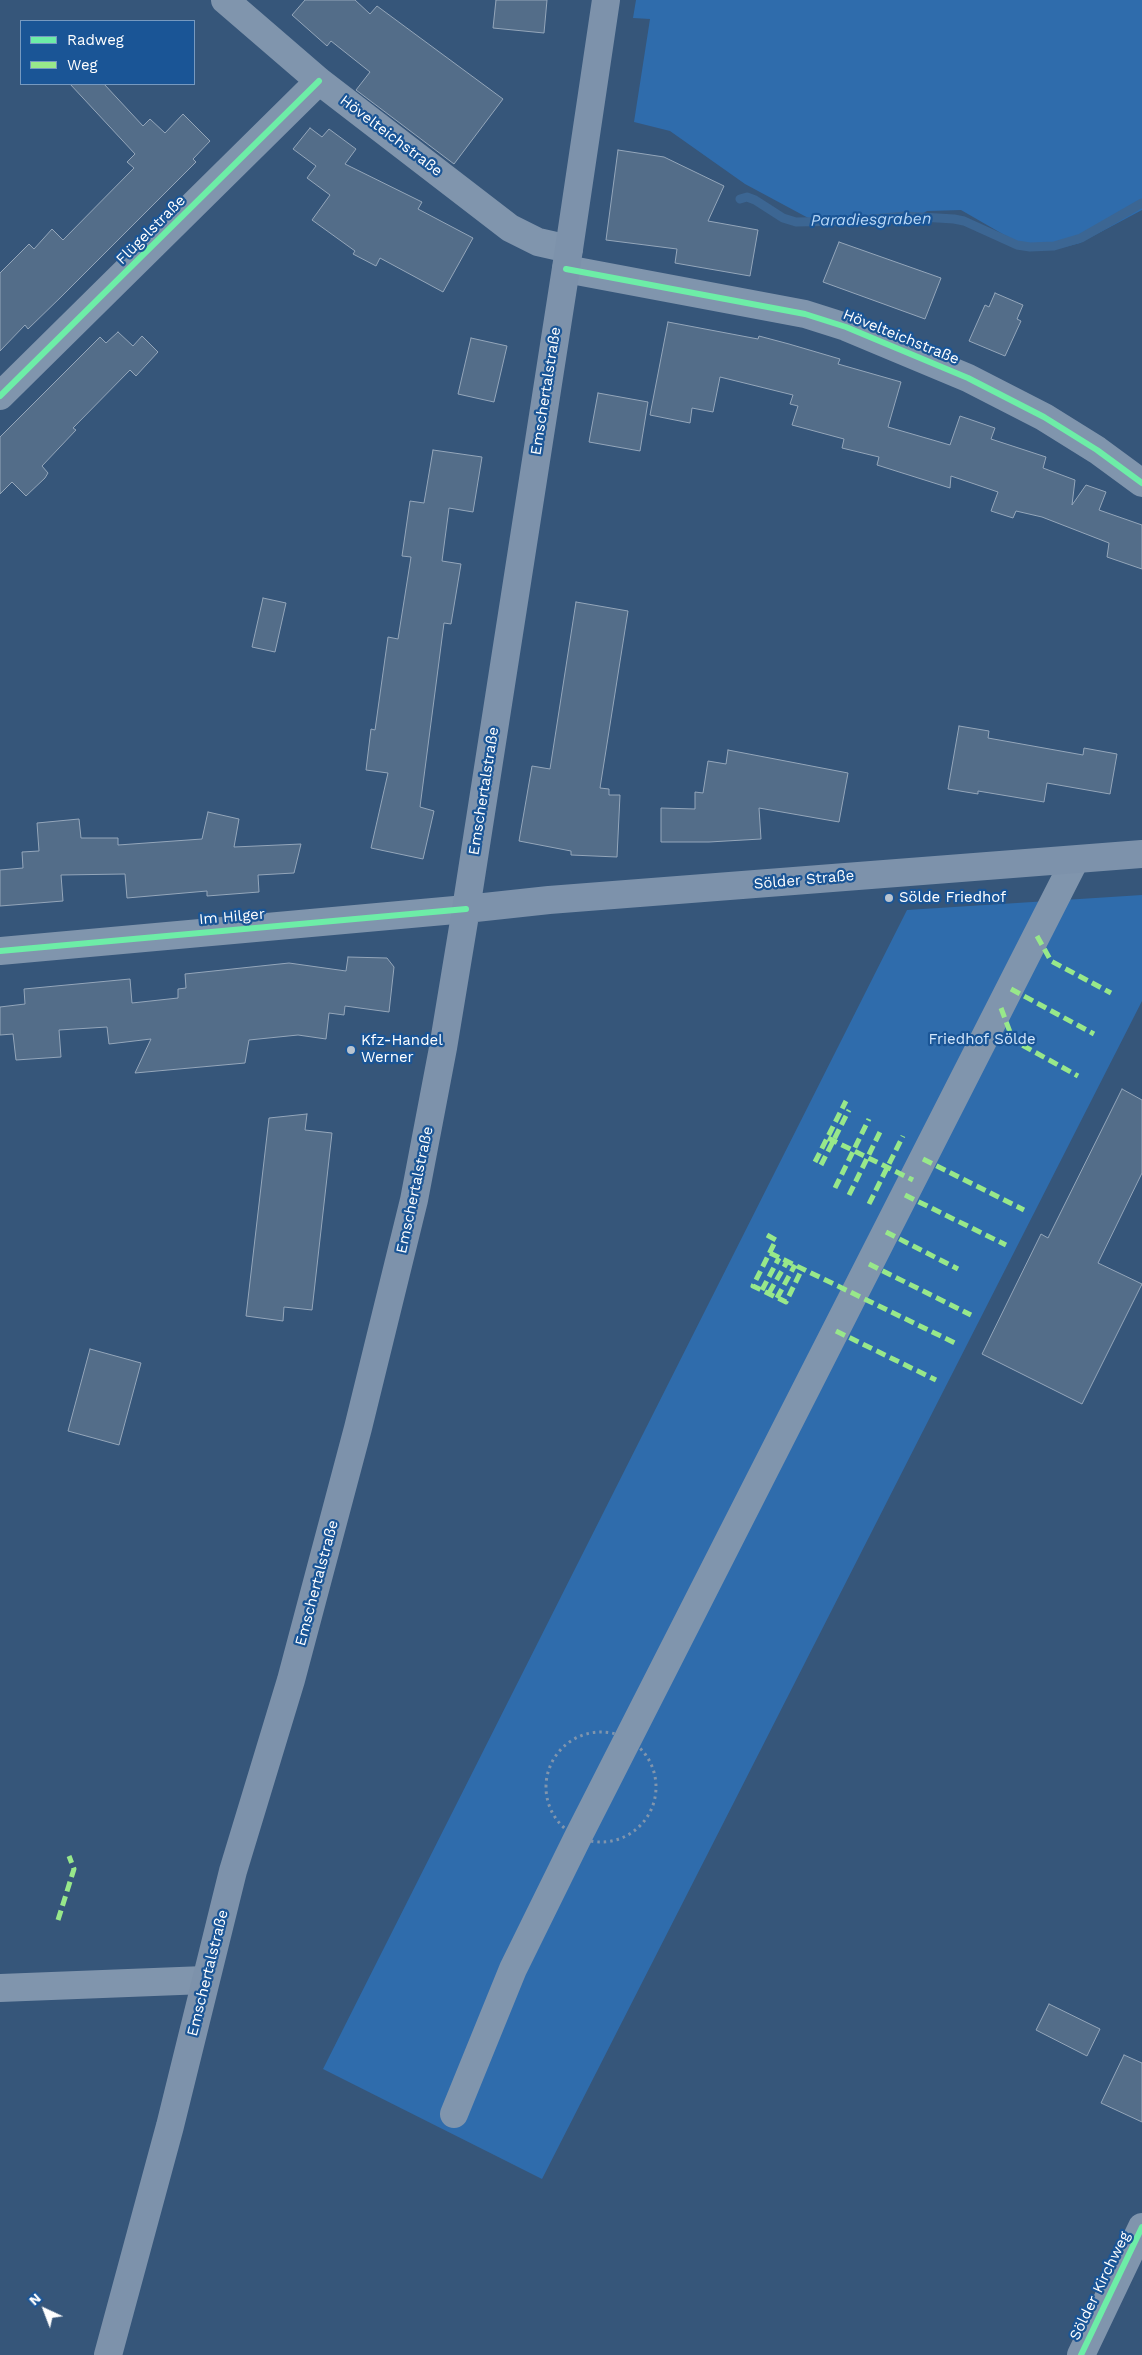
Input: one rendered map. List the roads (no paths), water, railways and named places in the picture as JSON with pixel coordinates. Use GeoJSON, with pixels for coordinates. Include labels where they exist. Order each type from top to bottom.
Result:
{"type":"FeatureCollection","features":[{"type":"Feature","properties":{"kind":"main road","name":"Emschertalstraße"},"geometry":{"type":"LineString","coordinates":[[108,2355],[170,2126],[233,1871],[291,1680],[358,1428],[414,1200],[443,1048],[466,909],[568,259],[606,0]]}},
{"type":"Feature","properties":{"kind":"main road","name":"Sölder Straße"},"geometry":{"type":"LineString","coordinates":[[466,909],[549,900],[1142,854]]}},
{"type":"Feature","properties":{"kind":"street","name":"Hövelteichstraße"},"geometry":{"type":"LineString","coordinates":[[225,0],[320,81],[510,228],[568,259],[805,314],[846,327],[968,378],[1044,417],[1097,450],[1142,483]]}},
{"type":"Feature","properties":{"kind":"street","name":"Flügelstraße"},"geometry":{"type":"LineString","coordinates":[[0,396],[320,81]]}},
{"type":"Feature","properties":{"kind":"street"},"geometry":{"type":"LineString","coordinates":[[454,2114],[513,1969],[1075,860]]}},
{"type":"Feature","properties":{"kind":"street","name":"Im Hilger"},"geometry":{"type":"LineString","coordinates":[[0,951],[466,909]]}},
{"type":"Feature","properties":{"kind":"street"},"geometry":{"type":"LineString","coordinates":[[0,1988],[205,1980]]}},
{"type":"Feature","properties":{"kind":"street","name":"Sölder Kirchweg"},"geometry":{"type":"LineString","coordinates":[[1081,2355],[1142,2227]]}},
{"type":"Feature","properties":{"kind":"waterway","name":"Paradiesgraben"},"geometry":{"type":"LineString","coordinates":[[740,199],[747,197],[755,200],[783,218],[796,222],[850,221],[905,216],[954,219],[964,221],[1017,245],[1030,247],[1054,246],[1081,238],[1142,203]]}},
{"type":"Feature","properties":{"kind":"place","name":"Sölde Friedhof"},"geometry":{"type":"Point","coordinates":[889,898]}},
{"type":"Feature","properties":{"kind":"place","name":"Kfz-Handel Werner"},"geometry":{"type":"Point","coordinates":[351,1050]}},
{"type":"Feature","properties":{"kind":"park label","name":"Friedhof Sölde"},"geometry":{"type":"Point","coordinates":[982,1040]}}]}
